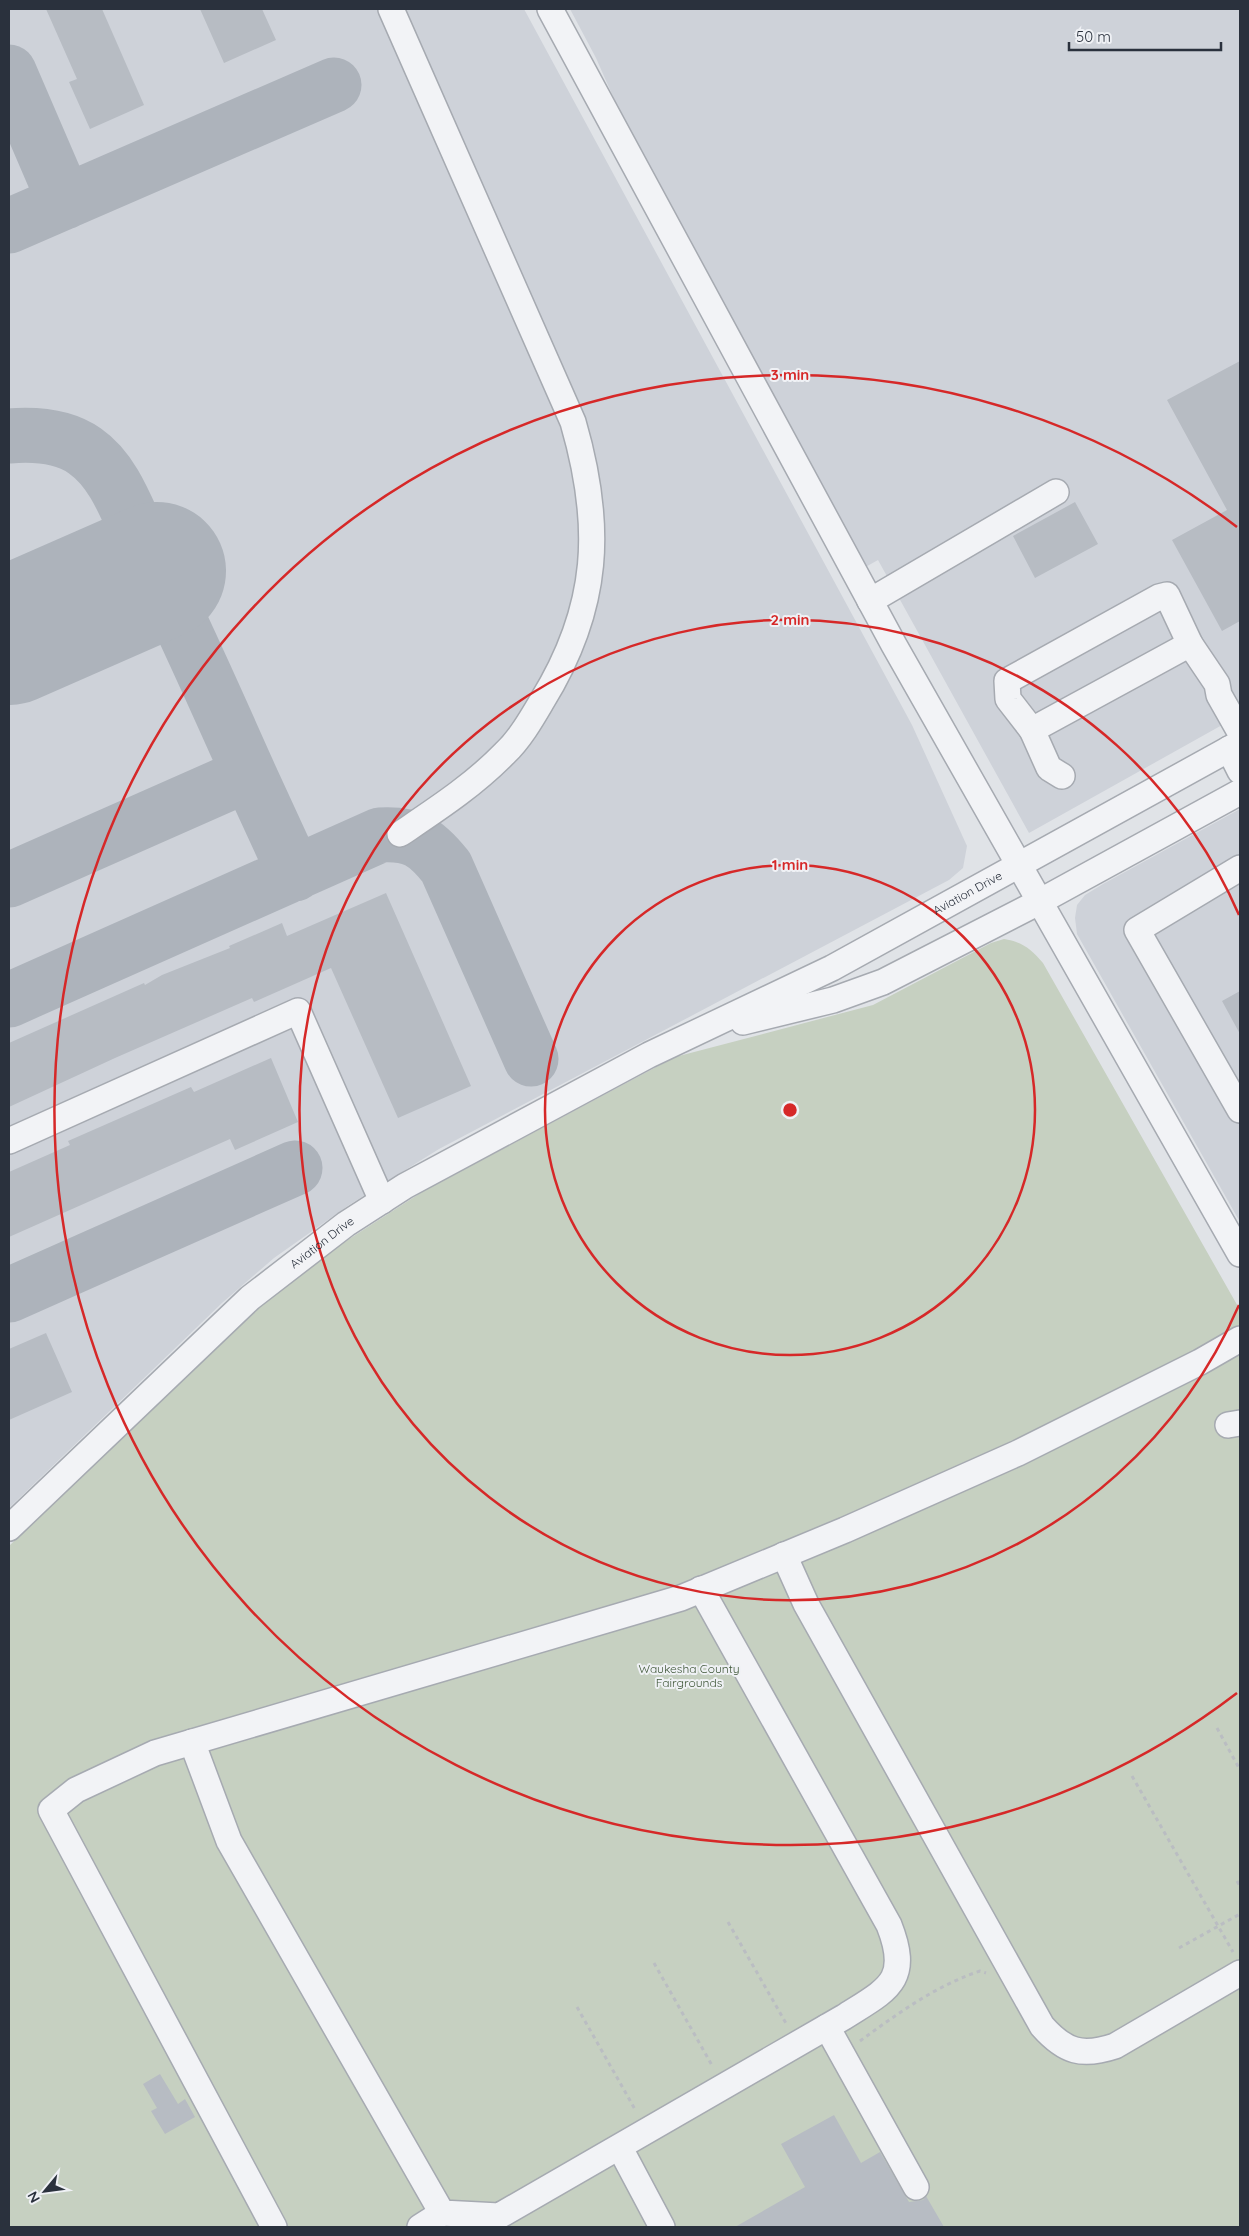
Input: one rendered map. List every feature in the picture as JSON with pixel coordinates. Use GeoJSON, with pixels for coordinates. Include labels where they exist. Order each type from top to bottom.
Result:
{"type":"FeatureCollection","features":[{"type":"Feature","properties":{"kind":"street"},"geometry":{"type":"LineString","coordinates":[[391,9],[573,422],[586,466],[592,503],[591,568],[583,615],[562,670],[533,716],[507,752],[460,794],[400,834]]}},
{"type":"Feature","properties":{"kind":"street"},"geometry":{"type":"LineString","coordinates":[[550,9],[870,601],[1240,1254]]}},
{"type":"Feature","properties":{"kind":"street"},"geometry":{"type":"LineString","coordinates":[[870,601],[1056,492]]}},
{"type":"Feature","properties":{"kind":"street"},"geometry":{"type":"LineString","coordinates":[[1062,776],[1049,768],[1032,730],[1008,699],[1008,681],[1159,597],[1167,595],[1190,644],[1217,684],[1219,695],[1236,741],[1240,772]]}},
{"type":"Feature","properties":{"kind":"street"},"geometry":{"type":"LineString","coordinates":[[1032,730],[1190,644]]}},
{"type":"Feature","properties":{"kind":"street","name":"Aviation Drive"},"geometry":{"type":"LineString","coordinates":[[9,1528],[250,1298],[300,1258],[382,1201],[471,1149],[690,1035],[832,968],[1236,741]]}},
{"type":"Feature","properties":{"kind":"street","name":"Aviation Drive"},"geometry":{"type":"LineString","coordinates":[[690,1035],[859,992],[883,982],[1039,902],[1240,792]]}},
{"type":"Feature","properties":{"kind":"street"},"geometry":{"type":"LineString","coordinates":[[1240,868],[1137,930],[1240,1110]]}},
{"type":"Feature","properties":{"kind":"street"},"geometry":{"type":"LineString","coordinates":[[9,1141],[298,1010],[382,1201]]}},
{"type":"Feature","properties":{"kind":"street"},"geometry":{"type":"LineString","coordinates":[[274,2227],[51,1810],[76,1790],[155,1753],[681,1598],[1018,1453],[1200,1362],[1240,1339]]}},
{"type":"Feature","properties":{"kind":"street"},"geometry":{"type":"LineString","coordinates":[[784,1555],[810,1612],[1042,2026],[1055,2040],[1073,2051],[1096,2052],[1115,2046],[1237,1962]]}},
{"type":"Feature","properties":{"kind":"street"},"geometry":{"type":"LineString","coordinates":[[420,2227],[442,2213],[499,2216],[827,2027],[881,1993],[892,1981],[898,1966],[898,1947],[889,1926],[701,1589]]}},
{"type":"Feature","properties":{"kind":"street"},"geometry":{"type":"LineString","coordinates":[[192,1742],[229,1841],[442,2213]]}},
{"type":"Feature","properties":{"kind":"street"},"geometry":{"type":"LineString","coordinates":[[827,2027],[916,2188]]}},
{"type":"Feature","properties":{"kind":"street"},"geometry":{"type":"LineString","coordinates":[[620,2148],[662,2227]]}},
{"type":"Feature","properties":{"kind":"path"},"geometry":{"type":"LineString","coordinates":[[1217,1728],[1240,1770]]}},
{"type":"Feature","properties":{"kind":"path"},"geometry":{"type":"LineString","coordinates":[[1132,1776],[1237,1962]]}},
{"type":"Feature","properties":{"kind":"path"},"geometry":{"type":"LineString","coordinates":[[1237,1881],[1240,1886]]}},
{"type":"Feature","properties":{"kind":"path"},"geometry":{"type":"LineString","coordinates":[[1179,1948],[1240,1914]]}},
{"type":"Feature","properties":{"kind":"path"},"geometry":{"type":"LineString","coordinates":[[728,1922],[790,2031]]}},
{"type":"Feature","properties":{"kind":"path"},"geometry":{"type":"LineString","coordinates":[[654,1964],[716,2073]]}},
{"type":"Feature","properties":{"kind":"path"},"geometry":{"type":"LineString","coordinates":[[855,2044],[903,2009],[937,1990],[980,1971],[992,1976]]}},
{"type":"Feature","properties":{"kind":"path"},"geometry":{"type":"LineString","coordinates":[[577,2007],[640,2117]]}},
{"type":"Feature","properties":{"kind":"shaded area"},"geometry":{"type":"Polygon","coordinates":[[[9,9],[524,9],[912,725],[967,846],[963,868],[949,880],[439,1149],[349,1205],[274,1258],[222,1303],[9,1508],[9,9]]]}},
{"type":"Feature","properties":{"kind":"shaded area"},"geometry":{"type":"Polygon","coordinates":[[[570,9],[1240,9],[1240,715],[1029,833],[878,560],[862,569],[653,187],[596,58],[570,9]]]}},
{"type":"Feature","properties":{"kind":"shaded area"},"geometry":{"type":"Polygon","coordinates":[[[1240,809],[1240,1222],[1077,934],[1075,918],[1077,905],[1085,895],[1240,809]]]}},
{"type":"Feature","properties":{"kind":"green space","name":"Waukesha County Fairgrounds"},"geometry":{"type":"Polygon","coordinates":[[[1004,939],[1026,947],[1043,963],[1240,1310],[1240,2227],[9,2227],[9,1546],[275,1293],[329,1252],[422,1192],[675,1057],[873,1005],[991,943],[1004,939]]]}},
{"type":"Feature","properties":{"kind":"building"},"geometry":{"type":"Polygon","coordinates":[[[46,9],[102,9],[144,105],[90,129],[69,82],[77,79],[46,9]]]}},
{"type":"Feature","properties":{"kind":"building"},"geometry":{"type":"Polygon","coordinates":[[[200,9],[262,9],[276,40],[224,63],[200,9]]]}},
{"type":"Feature","properties":{"kind":"building"},"geometry":{"type":"Polygon","coordinates":[[[1240,361],[1240,621],[1222,631],[1172,540],[1227,510],[1167,400],[1240,361]]]}},
{"type":"Feature","properties":{"kind":"building"},"geometry":{"type":"Polygon","coordinates":[[[1075,502],[1098,544],[1035,578],[1013,536],[1075,502]]]}},
{"type":"Feature","properties":{"kind":"building"},"geometry":{"type":"Polygon","coordinates":[[[386,893],[471,1086],[398,1118],[331,968],[254,1002],[252,998],[9,1107],[9,1043],[144,983],[145,985],[162,975],[230,948],[229,946],[282,923],[287,936],[386,893]]]}},
{"type":"Feature","properties":{"kind":"building"},"geometry":{"type":"Polygon","coordinates":[[[1240,991],[1240,1034],[1222,1001],[1240,991]]]}},
{"type":"Feature","properties":{"kind":"building"},"geometry":{"type":"Polygon","coordinates":[[[271,1058],[298,1122],[235,1150],[230,1139],[9,1237],[9,1172],[70,1145],[68,1141],[191,1087],[194,1092],[271,1058]]]}},
{"type":"Feature","properties":{"kind":"building"},"geometry":{"type":"Polygon","coordinates":[[[46,1333],[72,1392],[9,1420],[9,1349],[46,1333]]]}},
{"type":"Feature","properties":{"kind":"building"},"geometry":{"type":"Polygon","coordinates":[[[160,2074],[178,2104],[185,2099],[195,2117],[165,2134],[151,2111],[157,2108],[143,2084],[160,2074]]]}},
{"type":"Feature","properties":{"kind":"building"},"geometry":{"type":"Polygon","coordinates":[[[834,2115],[861,2163],[880,2152],[909,2202],[923,2200],[926,2196],[944,2227],[735,2227],[805,2187],[781,2144],[834,2115]]]}},
{"type":"Feature","properties":{"kind":"taxiway"},"geometry":{"type":"LineString","coordinates":[[9,72],[65,202]]}},
{"type":"Feature","properties":{"kind":"taxiway"},"geometry":{"type":"LineString","coordinates":[[9,226],[334,85]]}},
{"type":"Feature","properties":{"kind":"taxiway"},"geometry":{"type":"LineString","coordinates":[[9,436],[49,437],[68,442],[95,459],[112,480],[183,627],[249,774],[9,880]]}},
{"type":"Feature","properties":{"kind":"taxiway"},"geometry":{"type":"LineString","coordinates":[[249,774],[295,874]]}},
{"type":"Feature","properties":{"kind":"taxiway"},"geometry":{"type":"LineString","coordinates":[[9,1000],[380,835],[401,836],[425,845],[446,867],[531,1059]]}},
{"type":"Feature","properties":{"kind":"taxiway"},"geometry":{"type":"LineString","coordinates":[[9,1295],[295,1168]]}},
{"type":"Feature","properties":{"kind":"runway"},"geometry":{"type":"LineString","coordinates":[[9,636],[157,571]]}}]}
